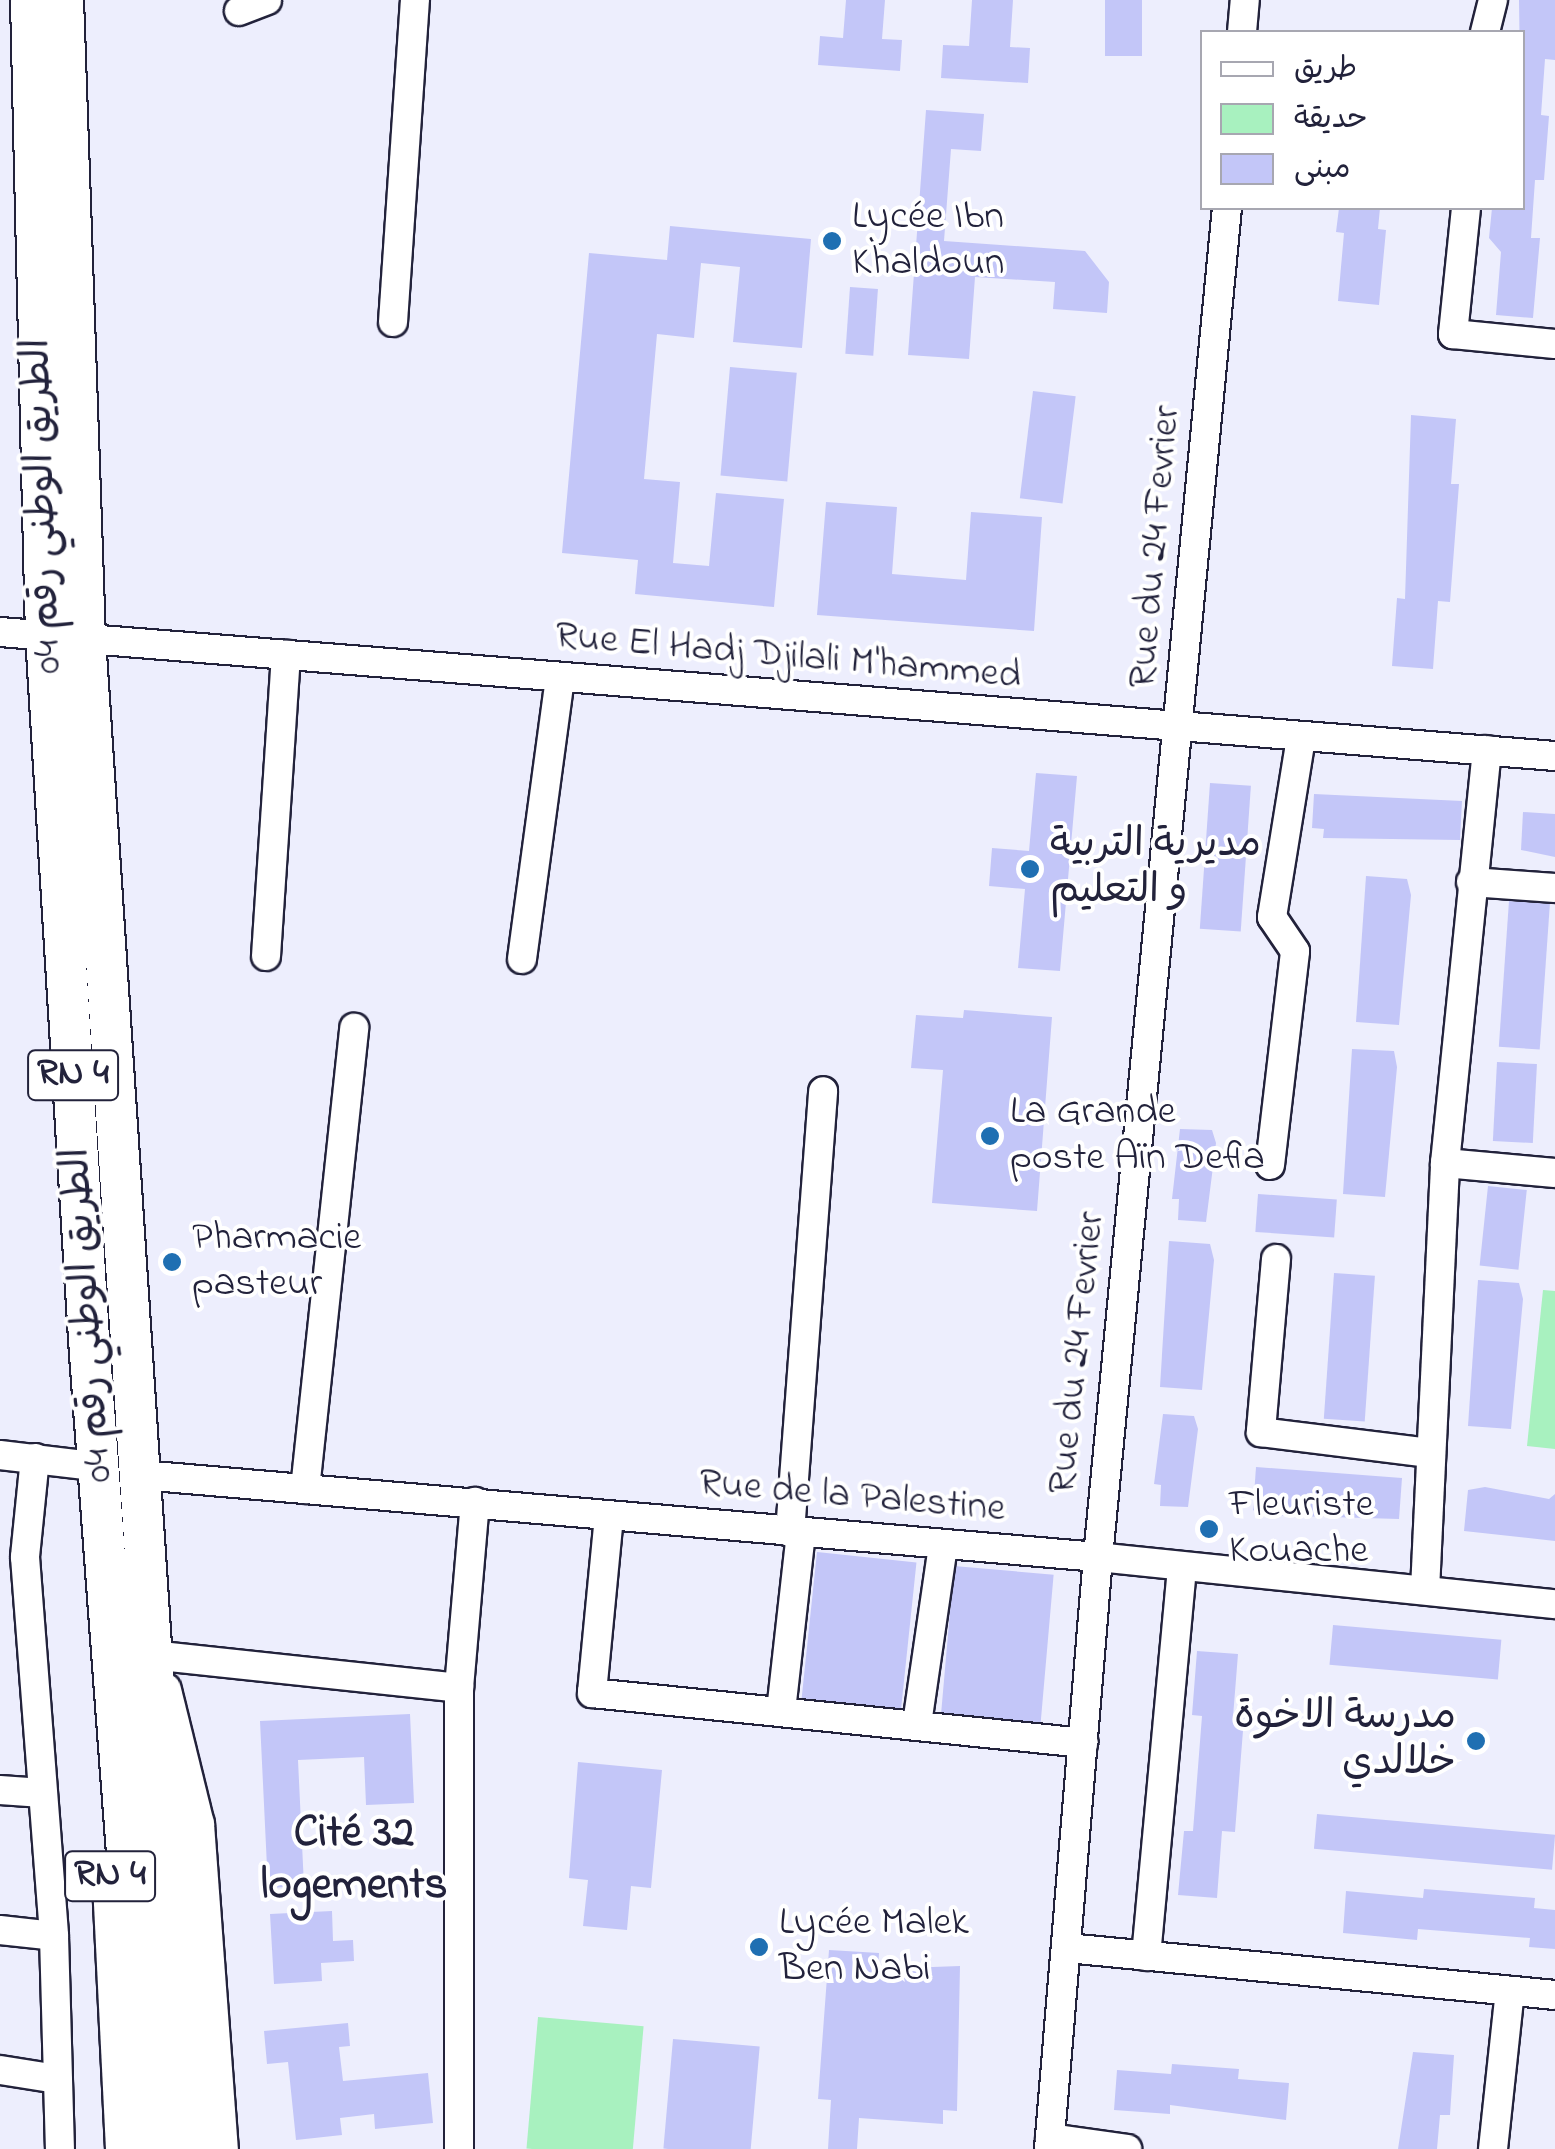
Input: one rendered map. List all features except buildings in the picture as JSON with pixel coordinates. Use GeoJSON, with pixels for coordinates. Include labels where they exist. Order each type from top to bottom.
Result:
{"type":"FeatureCollection","features":[{"type":"Feature","properties":{"kind":"highway","name":"الطريق الوطني رقم 04"},"geometry":{"type":"LineString","coordinates":[[31,0],[36,635],[149,2149]]}},
{"type":"Feature","properties":{"kind":"highway","name":"الطريق الوطني رقم 04"},"geometry":{"type":"LineString","coordinates":[[62,0],[36,635],[141,1475],[184,2149]]}},
{"type":"Feature","properties":{"kind":"main road","name":"RN 4"},"geometry":{"type":"LineString","coordinates":[[109,1602],[104,1738],[123,2149]]}},
{"type":"Feature","properties":{"kind":"main road","name":"RN 4"},"geometry":{"type":"LineString","coordinates":[[152,1655],[196,1824],[220,2149]]}},
{"type":"Feature","properties":{"kind":"street"},"geometry":{"type":"LineString","coordinates":[[239,11],[267,0]]}},
{"type":"Feature","properties":{"kind":"street"},"geometry":{"type":"LineString","coordinates":[[394,322],[415,0]]}},
{"type":"Feature","properties":{"kind":"street"},"geometry":{"type":"LineString","coordinates":[[1242,30],[1245,0]]}},
{"type":"Feature","properties":{"kind":"street"},"geometry":{"type":"LineString","coordinates":[[1486,30],[1493,0]]}},
{"type":"Feature","properties":{"kind":"street","name":"Rue du 24 Fevrier"},"geometry":{"type":"LineString","coordinates":[[1050,2143],[1098,1557],[1227,210]]}},
{"type":"Feature","properties":{"kind":"street"},"geometry":{"type":"LineString","coordinates":[[1466,210],[1453,334],[1555,344]]}},
{"type":"Feature","properties":{"kind":"street","name":"Rue El Hadj Djilali M'hammed"},"geometry":{"type":"LineString","coordinates":[[36,635],[1180,730],[1555,756]]}},
{"type":"Feature","properties":{"kind":"street"},"geometry":{"type":"LineString","coordinates":[[266,956],[286,655]]}},
{"type":"Feature","properties":{"kind":"street"},"geometry":{"type":"LineString","coordinates":[[522,959],[560,678]]}},
{"type":"Feature","properties":{"kind":"street"},"geometry":{"type":"LineString","coordinates":[[1270,1165],[1294,951],[1272,917],[1301,737]]}},
{"type":"Feature","properties":{"kind":"street"},"geometry":{"type":"LineString","coordinates":[[1425,1590],[1445,1163],[1487,750]]}},
{"type":"Feature","properties":{"kind":"street"},"geometry":{"type":"LineString","coordinates":[[1471,882],[1555,888]]}},
{"type":"Feature","properties":{"kind":"street"},"geometry":{"type":"LineString","coordinates":[[306,1489],[354,1028]]}},
{"type":"Feature","properties":{"kind":"street"},"geometry":{"type":"LineString","coordinates":[[780,1711],[796,1533],[823,1091]]}},
{"type":"Feature","properties":{"kind":"street"},"geometry":{"type":"LineString","coordinates":[[1445,1163],[1555,1173]]}},
{"type":"Feature","properties":{"kind":"street"},"geometry":{"type":"LineString","coordinates":[[1276,1259],[1261,1432],[1430,1453]]}},
{"type":"Feature","properties":{"kind":"street"},"geometry":{"type":"LineString","coordinates":[[0,1455],[100,1466]]}},
{"type":"Feature","properties":{"kind":"street"},"geometry":{"type":"LineString","coordinates":[[35,1458],[25,1557],[39,1793],[54,1936],[60,2149]]}},
{"type":"Feature","properties":{"kind":"street","name":"Rue de la Palestine"},"geometry":{"type":"LineString","coordinates":[[141,1475],[1098,1557],[1555,1604]]}},
{"type":"Feature","properties":{"kind":"street"},"geometry":{"type":"LineString","coordinates":[[459,2149],[459,1688],[475,1502]]}},
{"type":"Feature","properties":{"kind":"street"},"geometry":{"type":"LineString","coordinates":[[609,1516],[592,1694],[1083,1743]]}},
{"type":"Feature","properties":{"kind":"street"},"geometry":{"type":"LineString","coordinates":[[917,1724],[943,1545]]}},
{"type":"Feature","properties":{"kind":"street"},"geometry":{"type":"LineString","coordinates":[[1146,1956],[1182,1566]]}},
{"type":"Feature","properties":{"kind":"street"},"geometry":{"type":"LineString","coordinates":[[0,1654],[29,1657]]}},
{"type":"Feature","properties":{"kind":"street"},"geometry":{"type":"LineString","coordinates":[[152,1655],[459,1688]]}},
{"type":"Feature","properties":{"kind":"street"},"geometry":{"type":"LineString","coordinates":[[0,1790],[39,1793]]}},
{"type":"Feature","properties":{"kind":"street"},"geometry":{"type":"LineString","coordinates":[[0,1930],[54,1936]]}},
{"type":"Feature","properties":{"kind":"street"},"geometry":{"type":"LineString","coordinates":[[1067,1948],[1555,1995]]}},
{"type":"Feature","properties":{"kind":"street"},"geometry":{"type":"LineString","coordinates":[[1492,2149],[1510,1991]]}},
{"type":"Feature","properties":{"kind":"street"},"geometry":{"type":"LineString","coordinates":[[0,2070],[57,2079]]}},
{"type":"Feature","properties":{"kind":"street"},"geometry":{"type":"LineString","coordinates":[[1050,2143],[1127,2149]]}},
{"type":"Feature","properties":{"kind":"green space"},"geometry":{"type":"Polygon","coordinates":[[[1543,1290],[1555,1291],[1555,1449],[1527,1446],[1543,1290]]]}},
{"type":"Feature","properties":{"kind":"green space"},"geometry":{"type":"Polygon","coordinates":[[[538,2017],[644,2026],[633,2149],[526,2148],[538,2017]]]}},
{"type":"Feature","properties":{"kind":"place","name":"Lycée Ibn Khaldoun"},"geometry":{"type":"Point","coordinates":[832,241]}},
{"type":"Feature","properties":{"kind":"place","name":"مديرية التربية و التعليم"},"geometry":{"type":"Point","coordinates":[1030,869]}},
{"type":"Feature","properties":{"kind":"place","name":"La Grande poste Aïn Defla"},"geometry":{"type":"Point","coordinates":[990,1136]}},
{"type":"Feature","properties":{"kind":"place","name":"Pharmacie pasteur"},"geometry":{"type":"Point","coordinates":[172,1262]}},
{"type":"Feature","properties":{"kind":"place","name":"Fleuriste Kouache"},"geometry":{"type":"Point","coordinates":[1209,1529]}},
{"type":"Feature","properties":{"kind":"place","name":"مدرسة الاخوة خلالدي"},"geometry":{"type":"Point","coordinates":[1476,1741]}},
{"type":"Feature","properties":{"kind":"place","name":"Lycée Malek Ben Nabi"},"geometry":{"type":"Point","coordinates":[759,1947]}},
{"type":"Feature","properties":{"kind":"district","name":"Cité 32 logements"},"geometry":{"type":"Point","coordinates":[354,1861]}}]}
